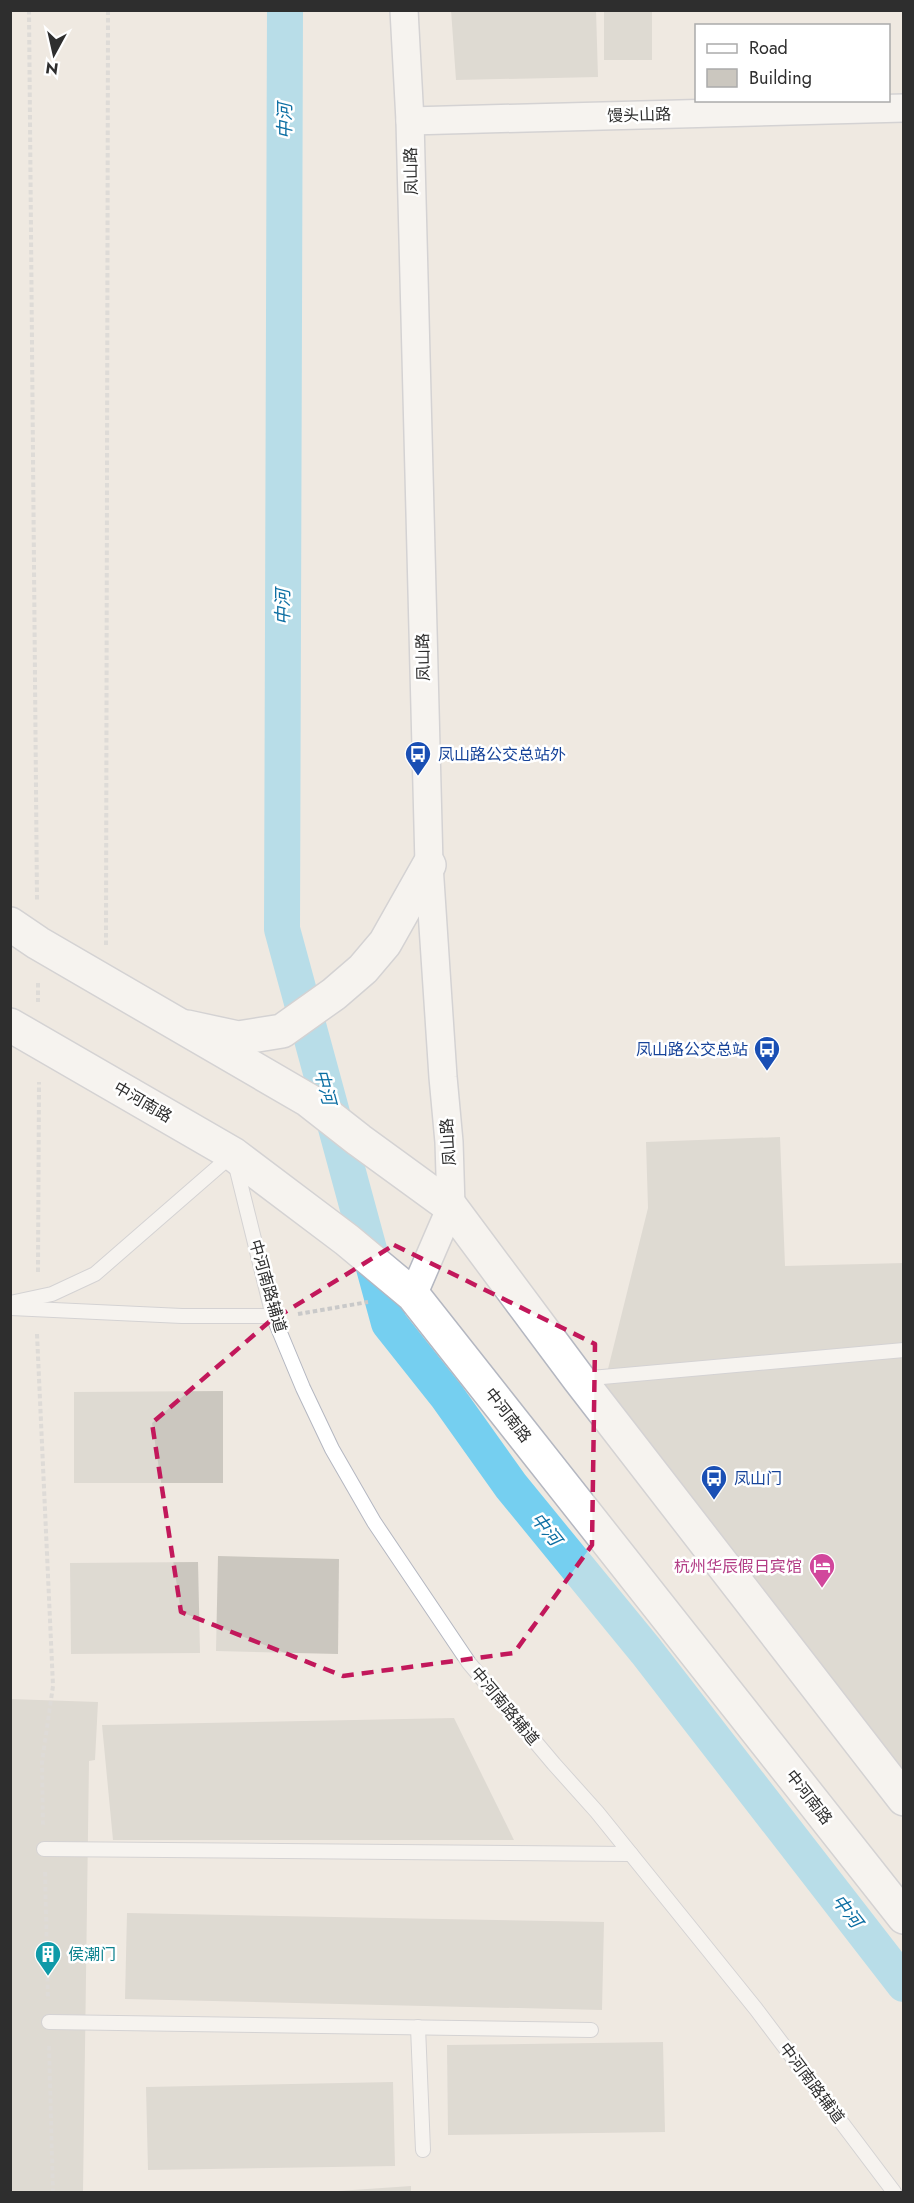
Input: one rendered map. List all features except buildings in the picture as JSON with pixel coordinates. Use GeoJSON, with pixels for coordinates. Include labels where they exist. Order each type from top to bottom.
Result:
{"type":"FeatureCollection","features":[{"type":"Feature","properties":{"kind":"main road"},"geometry":{"type":"LineString","coordinates":[[178,1026],[238,1038],[282,1031],[334,994],[363,969],[385,944],[429,865]]}},
{"type":"Feature","properties":{"kind":"main road"},"geometry":{"type":"LineString","coordinates":[[10,924],[178,1026],[308,1100],[451,1207],[579,1379],[903,1799]]}},
{"type":"Feature","properties":{"kind":"main road","name":"中河南路"},"geometry":{"type":"LineString","coordinates":[[10,1025],[233,1154],[347,1240],[405,1288],[903,1917]]}},
{"type":"Feature","properties":{"kind":"street","name":"凤山路"},"geometry":{"type":"LineString","coordinates":[[404,10],[410,121],[429,865],[449,1142],[451,1207],[405,1288]]}},
{"type":"Feature","properties":{"kind":"street","name":"馒头山路"},"geometry":{"type":"LineString","coordinates":[[410,121],[903,108]]}},
{"type":"Feature","properties":{"kind":"lane"},"geometry":{"type":"LineString","coordinates":[[38,1303],[95,1274],[233,1154]]}},
{"type":"Feature","properties":{"kind":"lane","name":"中河南路辅道"},"geometry":{"type":"LineString","coordinates":[[233,1154],[273,1316],[332,1449],[374,1522],[469,1663],[631,1854],[756,2009],[894,2193]]}},
{"type":"Feature","properties":{"kind":"lane"},"geometry":{"type":"LineString","coordinates":[[10,1305],[38,1303],[182,1316],[273,1316]]}},
{"type":"Feature","properties":{"kind":"lane"},"geometry":{"type":"LineString","coordinates":[[579,1379],[903,1350]]}},
{"type":"Feature","properties":{"kind":"lane"},"geometry":{"type":"LineString","coordinates":[[44,1849],[631,1854]]}},
{"type":"Feature","properties":{"kind":"lane"},"geometry":{"type":"LineString","coordinates":[[49,2022],[591,2030]]}},
{"type":"Feature","properties":{"kind":"lane"},"geometry":{"type":"LineString","coordinates":[[418,2027],[423,2150]]}},
{"type":"Feature","properties":{"kind":"path"},"geometry":{"type":"LineString","coordinates":[[29,10],[38,943],[37,1342],[53,1686],[42,1762],[53,2193]]}},
{"type":"Feature","properties":{"kind":"path"},"geometry":{"type":"LineString","coordinates":[[106,981],[108,10]]}},
{"type":"Feature","properties":{"kind":"path"},"geometry":{"type":"LineString","coordinates":[[316,1312],[369,1302]]}},
{"type":"Feature","properties":{"kind":"highlighted area"},"geometry":{"type":"Polygon","coordinates":[[[394,1245],[595,1344],[592,1545],[514,1653],[343,1676],[181,1612],[152,1423],[269,1322],[394,1245]]]}},
{"type":"Feature","properties":{"kind":"waterway","name":"中河"},"geometry":{"type":"LineString","coordinates":[[285,10],[282,929],[389,1323],[447,1396],[511,1486],[646,1651],[904,1984]]}},
{"type":"Feature","properties":{"kind":"place","name":"凤山路公交总站外"},"geometry":{"type":"Point","coordinates":[418,777]}},
{"type":"Feature","properties":{"kind":"place","name":"凤山路公交总站"},"geometry":{"type":"Point","coordinates":[767,1072]}},
{"type":"Feature","properties":{"kind":"place","name":"凤山门"},"geometry":{"type":"Point","coordinates":[714,1501]}},
{"type":"Feature","properties":{"kind":"place","name":"杭州华辰假日宾馆"},"geometry":{"type":"Point","coordinates":[822,1589]}},
{"type":"Feature","properties":{"kind":"place","name":"侯潮门"},"geometry":{"type":"Point","coordinates":[48,1977]}}]}
